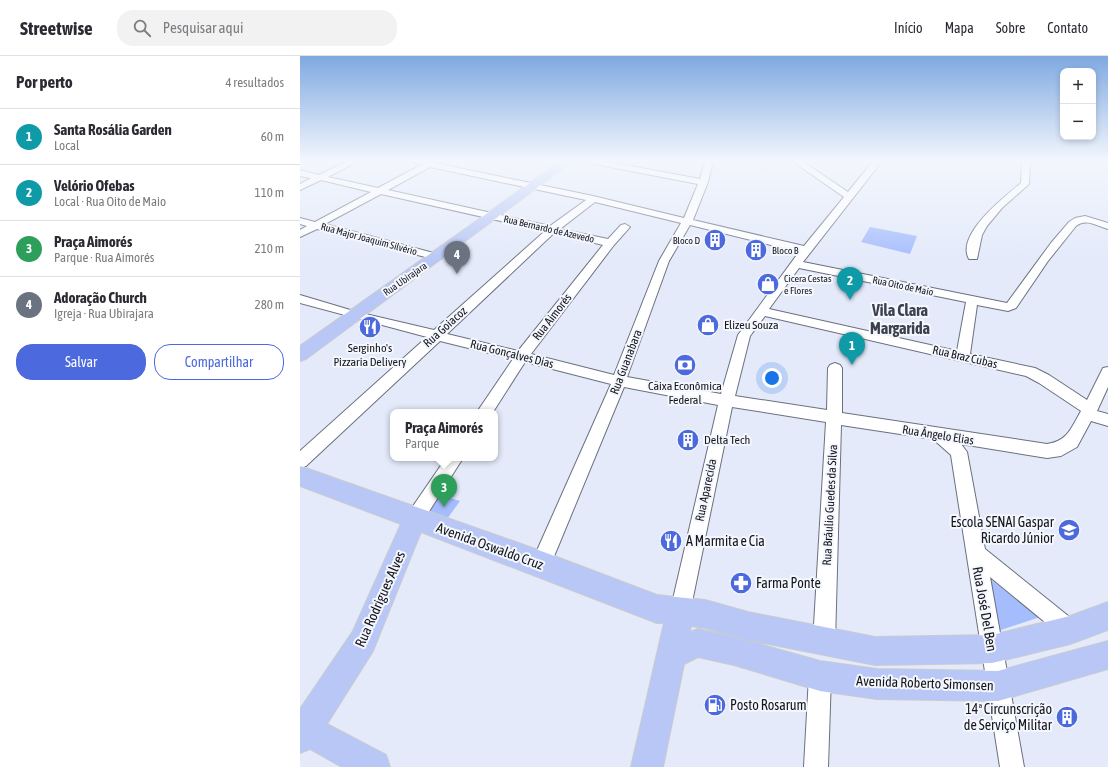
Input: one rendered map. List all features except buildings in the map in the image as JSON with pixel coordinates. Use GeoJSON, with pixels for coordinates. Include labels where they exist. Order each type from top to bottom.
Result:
{"type":"FeatureCollection","features":[{"type":"Feature","properties":{"kind":"main road","name":"Rua Ubirajara"},"geometry":{"type":"LineString","coordinates":[[300,355],[524,194]]}},
{"type":"Feature","properties":{"kind":"main road","name":"Avenida Oswaldo Cruz"},"geometry":{"type":"LineString","coordinates":[[300,476],[541,564],[657,609],[680,612]]}},
{"type":"Feature","properties":{"kind":"main road","name":"Rua Rodrigues Alves"},"geometry":{"type":"LineString","coordinates":[[302,731],[363,641],[415,518]]}},
{"type":"Feature","properties":{"kind":"main road"},"geometry":{"type":"LineString","coordinates":[[680,612],[705,614],[748,626],[875,651],[992,649],[1070,630],[1108,616]]}},
{"type":"Feature","properties":{"kind":"main road","name":"Rua Aparecida"},"geometry":{"type":"LineString","coordinates":[[647,767],[680,612]]}},
{"type":"Feature","properties":{"kind":"main road","name":"Avenida Roberto Simonsen"},"geometry":{"type":"LineString","coordinates":[[672,654],[698,643],[734,651],[820,676],[877,684],[998,686],[1108,655]]}},
{"type":"Feature","properties":{"kind":"main road"},"geometry":{"type":"LineString","coordinates":[[302,731],[374,767]]}},
{"type":"Feature","properties":{"kind":"street"},"geometry":{"type":"LineString","coordinates":[[300,234],[372,194]]}},
{"type":"Feature","properties":{"kind":"street","name":"Rua Bernardo de Azevedo"},"geometry":{"type":"LineString","coordinates":[[392,194],[610,243]]}},
{"type":"Feature","properties":{"kind":"street"},"geometry":{"type":"LineString","coordinates":[[571,194],[806,250]]}},
{"type":"Feature","properties":{"kind":"street","name":"Rua Guanabara"},"geometry":{"type":"LineString","coordinates":[[541,564],[619,381],[664,261],[687,222],[699,194]]}},
{"type":"Feature","properties":{"kind":"street"},"geometry":{"type":"LineString","coordinates":[[846,194],[850,197]]}},
{"type":"Feature","properties":{"kind":"street","name":"Rua Aparecida"},"geometry":{"type":"LineString","coordinates":[[680,612],[726,400],[744,335],[806,250],[852,194]]}},
{"type":"Feature","properties":{"kind":"street"},"geometry":{"type":"LineString","coordinates":[[973,257],[972,249],[984,222],[993,210],[1012,194]]}},
{"type":"Feature","properties":{"kind":"street","name":"Rua Goiacoz"},"geometry":{"type":"LineString","coordinates":[[300,461],[552,230],[593,199]]}},
{"type":"Feature","properties":{"kind":"street","name":"Rua Oito de Maio"},"geometry":{"type":"LineString","coordinates":[[796,264],[972,300],[1011,306],[1073,223],[1079,219],[1108,226]]}},
{"type":"Feature","properties":{"kind":"street","name":"Rua Major Joaquim Silvério"},"geometry":{"type":"LineString","coordinates":[[300,221],[438,257]]}},
{"type":"Feature","properties":{"kind":"street","name":"Rua Aimorés"},"geometry":{"type":"LineString","coordinates":[[487,409],[521,357],[610,243],[625,227]]}},
{"type":"Feature","properties":{"kind":"street","name":"Rua Gonçalves Dias"},"geometry":{"type":"LineString","coordinates":[[300,299],[355,315],[619,381],[726,400]]}},
{"type":"Feature","properties":{"kind":"street"},"geometry":{"type":"LineString","coordinates":[[963,356],[972,300]]}},
{"type":"Feature","properties":{"kind":"street","name":"Rua Braz Cubas"},"geometry":{"type":"LineString","coordinates":[[761,311],[963,356],[1038,375],[1090,409],[1108,415]]}},
{"type":"Feature","properties":{"kind":"street","name":"Rua Bráulio Guedes da Silva"},"geometry":{"type":"LineString","coordinates":[[824,642],[835,368]]}},
{"type":"Feature","properties":{"kind":"street","name":"Rua Ângelo Elias"},"geometry":{"type":"LineString","coordinates":[[726,400],[935,434],[950,443],[966,446],[1047,451],[1061,449],[1071,442],[1090,409],[1108,372]]}},
{"type":"Feature","properties":{"kind":"street"},"geometry":{"type":"LineString","coordinates":[[1090,409],[1108,420]]}},
{"type":"Feature","properties":{"kind":"street","name":"Rua José Del Ben"},"geometry":{"type":"LineString","coordinates":[[966,446],[975,553],[1012,767]]}},
{"type":"Feature","properties":{"kind":"street"},"geometry":{"type":"LineString","coordinates":[[415,518],[453,461]]}},
{"type":"Feature","properties":{"kind":"street"},"geometry":{"type":"LineString","coordinates":[[975,553],[1070,630]]}},
{"type":"Feature","properties":{"kind":"street"},"geometry":{"type":"LineString","coordinates":[[816,767],[820,676]]}},
{"type":"Feature","properties":{"kind":"shaded area"},"geometry":{"type":"Polygon","coordinates":[[[870,227],[917,236],[910,254],[861,242],[870,227]]]}},
{"type":"Feature","properties":{"kind":"shaded area"},"geometry":{"type":"Polygon","coordinates":[[[440,495],[460,501],[447,519],[426,513],[440,495]]]}},
{"type":"Feature","properties":{"kind":"shaded area"},"geometry":{"type":"Polygon","coordinates":[[[989,578],[1040,617],[998,631],[989,578]]]}},
{"type":"Feature","properties":{"kind":"place","name":"Bloco D"},"geometry":{"type":"Point","coordinates":[715,240]}},
{"type":"Feature","properties":{"kind":"place","name":"Bloco B"},"geometry":{"type":"Point","coordinates":[756,250]}},
{"type":"Feature","properties":{"kind":"place","name":"Adoração Church"},"geometry":{"type":"Point","coordinates":[457,274]}},
{"type":"Feature","properties":{"kind":"place","name":"Cicera Cestas e Flores"},"geometry":{"type":"Point","coordinates":[768,284]}},
{"type":"Feature","properties":{"kind":"place","name":"Velório Ofebas"},"geometry":{"type":"Point","coordinates":[850,300]}},
{"type":"Feature","properties":{"kind":"place","name":"Elizeu Souza"},"geometry":{"type":"Point","coordinates":[708,325]}},
{"type":"Feature","properties":{"kind":"place","name":"Serginho's Pizzaria Delivery"},"geometry":{"type":"Point","coordinates":[370,327]}},
{"type":"Feature","properties":{"kind":"place","name":"Caixa Econômica Federal"},"geometry":{"type":"Point","coordinates":[685,365]}},
{"type":"Feature","properties":{"kind":"place","name":"Santa Rosália Garden"},"geometry":{"type":"Point","coordinates":[852,365]}},
{"type":"Feature","properties":{"kind":"place","name":"Delta Tech"},"geometry":{"type":"Point","coordinates":[688,440]}},
{"type":"Feature","properties":{"kind":"place","name":"Praça Aimorés"},"geometry":{"type":"Point","coordinates":[444,507]}},
{"type":"Feature","properties":{"kind":"place","name":"Escola SENAI Gaspar Ricardo Júnior"},"geometry":{"type":"Point","coordinates":[1069,530]}},
{"type":"Feature","properties":{"kind":"place","name":"A Marmita e Cia"},"geometry":{"type":"Point","coordinates":[671,541]}},
{"type":"Feature","properties":{"kind":"place","name":"Farma Ponte"},"geometry":{"type":"Point","coordinates":[741,583]}},
{"type":"Feature","properties":{"kind":"place","name":"Posto Rosarum"},"geometry":{"type":"Point","coordinates":[715,705]}},
{"type":"Feature","properties":{"kind":"place","name":"14ª Circunscrição de Serviço Militar"},"geometry":{"type":"Point","coordinates":[1067,717]}},
{"type":"Feature","properties":{"kind":"district","name":"Vila Clara Margarida"},"geometry":{"type":"Point","coordinates":[900,319]}}]}
